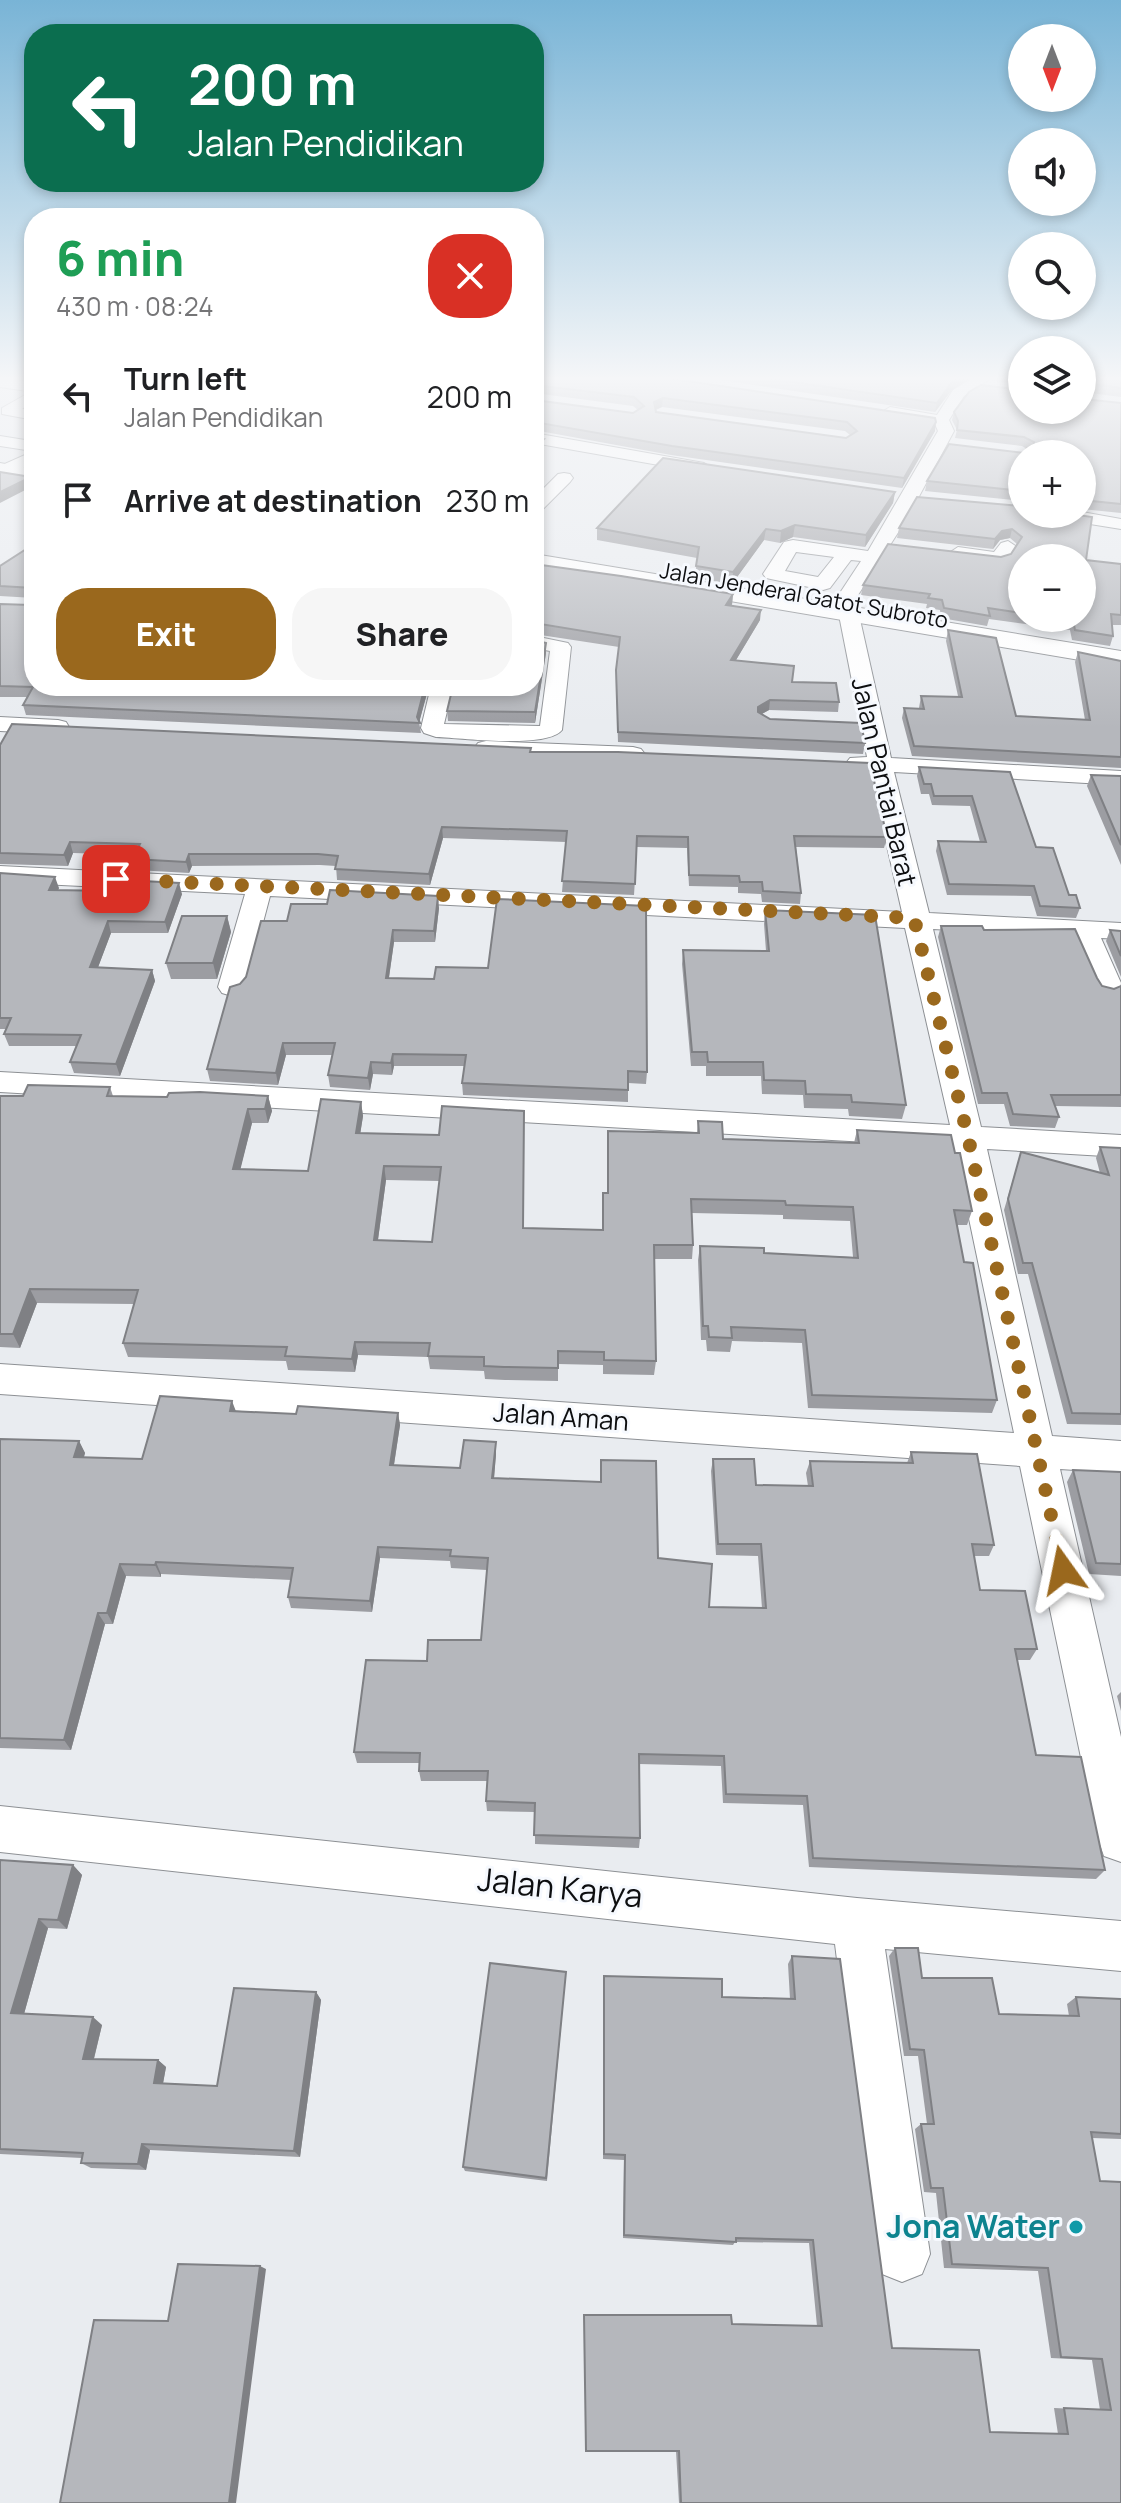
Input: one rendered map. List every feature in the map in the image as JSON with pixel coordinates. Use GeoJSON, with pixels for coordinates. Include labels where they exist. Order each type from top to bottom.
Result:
{"type":"FeatureCollection","features":[{"type":"Feature","properties":{"kind":"highway","name":"Jalan Jenderal Gatot Subroto"},"geometry":{"type":"LineString","coordinates":[[544,562],[846,608],[1121,659]]}},
{"type":"Feature","properties":{"kind":"highway","name":"Jalan Jenderal Gatot Subroto"},"geometry":{"type":"LineString","coordinates":[[950,626],[1121,647]]}},
{"type":"Feature","properties":{"kind":"street"},"geometry":{"type":"LineString","coordinates":[[846,608],[877,550],[900,496],[936,500]]}},
{"type":"Feature","properties":{"kind":"street"},"geometry":{"type":"LineString","coordinates":[[1096,520],[1121,524]]}},
{"type":"Feature","properties":{"kind":"street"},"geometry":{"type":"LineString","coordinates":[[840,562],[791,546],[774,576],[823,584],[840,562],[877,550],[908,547]]}},
{"type":"Feature","properties":{"kind":"street"},"geometry":{"type":"LineString","coordinates":[[937,551],[999,558],[1008,547]]}},
{"type":"Feature","properties":{"kind":"street","name":"Jalan Pantai Barat"},"geometry":{"type":"LineString","coordinates":[[846,608],[857,723],[880,764],[968,1137],[1121,1839]]}},
{"type":"Feature","properties":{"kind":"street"},"geometry":{"type":"LineString","coordinates":[[440,696],[432,728],[436,730],[494,734],[548,732],[551,730],[561,647],[544,644]]}},
{"type":"Feature","properties":{"kind":"street"},"geometry":{"type":"LineString","coordinates":[[0,724],[79,728]]}},
{"type":"Feature","properties":{"kind":"street"},"geometry":{"type":"LineString","coordinates":[[410,745],[661,755]]}},
{"type":"Feature","properties":{"kind":"street"},"geometry":{"type":"LineString","coordinates":[[833,762],[1121,778]]}},
{"type":"Feature","properties":{"kind":"street"},"geometry":{"type":"LineString","coordinates":[[0,874],[914,918],[1121,931]]}},
{"type":"Feature","properties":{"kind":"street"},"geometry":{"type":"LineString","coordinates":[[232,987],[260,886]]}},
{"type":"Feature","properties":{"kind":"street"},"geometry":{"type":"LineString","coordinates":[[1083,929],[1115,988]]}},
{"type":"Feature","properties":{"kind":"street"},"geometry":{"type":"LineString","coordinates":[[1077,986],[1115,988]]}},
{"type":"Feature","properties":{"kind":"street"},"geometry":{"type":"LineString","coordinates":[[0,1082],[312,1097],[1121,1146]]}},
{"type":"Feature","properties":{"kind":"street","name":"Jalan Aman"},"geometry":{"type":"LineString","coordinates":[[0,1379],[1121,1457]]}},
{"type":"Feature","properties":{"kind":"street","name":"Jalan Karya"},"geometry":{"type":"LineString","coordinates":[[0,1829],[857,1922],[1121,1946]]}},
{"type":"Feature","properties":{"kind":"street"},"geometry":{"type":"LineString","coordinates":[[857,1922],[902,2254]]}},
{"type":"Feature","properties":{"kind":"building"},"geometry":{"type":"Polygon","coordinates":[[[628,495],[893,495],[866,535],[795,525],[781,531],[766,529],[733,572],[696,566],[699,547],[597,528],[628,495]]]}},
{"type":"Feature","properties":{"kind":"building"},"geometry":{"type":"Polygon","coordinates":[[[1096,495],[1121,495],[1121,504],[1096,501],[1096,495]]]}},
{"type":"Feature","properties":{"kind":"building"},"geometry":{"type":"Polygon","coordinates":[[[917,497],[1008,505],[1008,528],[1090,528],[1088,544],[1017,544],[1022,537],[1012,529],[1002,531],[995,539],[899,528],[917,497]]]}},
{"type":"Feature","properties":{"kind":"building"},"geometry":{"type":"Polygon","coordinates":[[[888,544],[1001,557],[1008,555],[1008,611],[988,608],[990,616],[944,608],[942,600],[928,598],[930,594],[863,585],[888,544]]]}},
{"type":"Feature","properties":{"kind":"building"},"geometry":{"type":"Polygon","coordinates":[[[24,550],[24,587],[0,586],[0,566],[24,550]]]}},
{"type":"Feature","properties":{"kind":"building"},"geometry":{"type":"Polygon","coordinates":[[[1096,561],[1121,564],[1121,615],[1111,614],[1113,636],[1088,632],[1096,632],[1096,561]]]}},
{"type":"Feature","properties":{"kind":"building"},"geometry":{"type":"Polygon","coordinates":[[[544,565],[733,594],[726,605],[761,610],[731,660],[794,666],[792,682],[836,683],[839,702],[770,700],[758,707],[758,712],[770,719],[861,723],[865,743],[618,732],[616,670],[620,637],[544,625],[544,565]]]}},
{"type":"Feature","properties":{"kind":"building"},"geometry":{"type":"Polygon","coordinates":[[[0,604],[24,605],[24,687],[0,686],[0,604]]]}},
{"type":"Feature","properties":{"kind":"building"},"geometry":{"type":"Polygon","coordinates":[[[948,630],[996,638],[1016,716],[1090,720],[1078,652],[1121,661],[1121,757],[914,746],[904,708],[924,709],[921,696],[962,697],[948,630]]]}},
{"type":"Feature","properties":{"kind":"building"},"geometry":{"type":"Polygon","coordinates":[[[28,696],[422,696],[417,717],[420,723],[23,705],[28,696]]]}},
{"type":"Feature","properties":{"kind":"building"},"geometry":{"type":"Polygon","coordinates":[[[451,696],[538,696],[535,712],[447,711],[451,696]]]}},
{"type":"Feature","properties":{"kind":"building"},"geometry":{"type":"Polygon","coordinates":[[[12,724],[531,748],[530,752],[618,752],[870,763],[887,837],[794,836],[801,893],[763,891],[762,882],[740,882],[739,876],[689,875],[688,837],[637,836],[635,884],[562,881],[567,831],[442,827],[429,874],[335,869],[338,856],[318,854],[189,854],[186,862],[133,859],[140,844],[70,842],[64,855],[0,853],[0,745],[12,724]]]}},
{"type":"Feature","properties":{"kind":"building"},"geometry":{"type":"Polygon","coordinates":[[[919,767],[1010,772],[1036,847],[1053,848],[1069,895],[1076,895],[1080,908],[1040,906],[1034,886],[949,884],[938,841],[986,842],[972,796],[934,796],[931,784],[924,784],[919,767]]]}},
{"type":"Feature","properties":{"kind":"building"},"geometry":{"type":"Polygon","coordinates":[[[1091,775],[1121,776],[1121,845],[1091,775]]]}},
{"type":"Feature","properties":{"kind":"building"},"geometry":{"type":"Polygon","coordinates":[[[0,873],[55,877],[49,890],[119,891],[124,880],[179,883],[165,922],[108,921],[90,967],[152,970],[116,1064],[70,1062],[81,1035],[4,1034],[11,1018],[0,1018],[0,873]]]}},
{"type":"Feature","properties":{"kind":"building"},"geometry":{"type":"Polygon","coordinates":[[[330,890],[438,896],[434,931],[393,930],[386,978],[434,979],[436,967],[488,968],[497,899],[646,906],[647,1072],[628,1071],[628,1090],[462,1083],[466,1055],[393,1054],[391,1063],[371,1062],[368,1078],[328,1075],[335,1043],[283,1043],[276,1073],[207,1069],[230,987],[240,984],[246,977],[261,921],[287,921],[291,904],[327,904],[330,890]]]}},
{"type":"Feature","properties":{"kind":"building"},"geometry":{"type":"Polygon","coordinates":[[[765,910],[875,915],[906,1105],[852,1102],[851,1095],[806,1094],[805,1081],[764,1080],[763,1062],[708,1062],[707,1052],[692,1052],[683,950],[769,951],[765,910]]]}},
{"type":"Feature","properties":{"kind":"building"},"geometry":{"type":"Polygon","coordinates":[[[182,916],[227,916],[213,963],[166,963],[182,916]]]}},
{"type":"Feature","properties":{"kind":"building"},"geometry":{"type":"Polygon","coordinates":[[[941,926],[982,926],[984,930],[1075,929],[1102,986],[1114,989],[1121,986],[1121,1095],[1051,1095],[1059,1117],[1013,1114],[1007,1093],[982,1093],[941,926]]]}},
{"type":"Feature","properties":{"kind":"building"},"geometry":{"type":"Polygon","coordinates":[[[1110,930],[1121,931],[1121,956],[1110,930]]]}},
{"type":"Feature","properties":{"kind":"building"},"geometry":{"type":"Polygon","coordinates":[[[28,1085],[110,1087],[107,1096],[167,1097],[169,1093],[200,1092],[268,1096],[265,1109],[248,1109],[233,1169],[308,1171],[321,1099],[361,1102],[356,1133],[439,1135],[442,1106],[524,1111],[523,1228],[603,1230],[603,1193],[608,1193],[608,1131],[699,1133],[698,1121],[722,1122],[723,1139],[859,1143],[857,1130],[951,1135],[955,1153],[960,1153],[972,1211],[954,1210],[964,1262],[973,1263],[997,1400],[812,1395],[805,1330],[731,1327],[732,1338],[709,1337],[708,1326],[703,1326],[700,1246],[764,1248],[764,1253],[858,1258],[853,1207],[786,1205],[785,1201],[691,1199],[693,1245],[654,1245],[656,1361],[604,1360],[604,1352],[558,1351],[558,1368],[504,1367],[484,1366],[484,1357],[428,1356],[430,1343],[355,1342],[352,1359],[285,1356],[287,1347],[123,1343],[138,1290],[30,1289],[13,1334],[0,1334],[0,1096],[23,1096],[28,1085]],[[384,1166],[374,1240],[432,1242],[441,1167],[384,1166]]]}},
{"type":"Feature","properties":{"kind":"building"},"geometry":{"type":"Polygon","coordinates":[[[1100,1147],[1121,1148],[1121,1414],[1072,1413],[1032,1263],[1023,1263],[1008,1199],[1021,1152],[1109,1175],[1100,1147]]]}},
{"type":"Feature","properties":{"kind":"building"},"geometry":{"type":"Polygon","coordinates":[[[160,1396],[232,1401],[230,1411],[296,1414],[298,1406],[398,1413],[390,1465],[460,1468],[464,1440],[496,1442],[492,1478],[601,1482],[601,1460],[656,1461],[658,1558],[712,1564],[709,1607],[766,1608],[761,1544],[718,1544],[713,1459],[754,1459],[756,1485],[813,1486],[810,1461],[913,1463],[911,1452],[977,1454],[994,1545],[972,1544],[980,1590],[1025,1591],[1037,1649],[1015,1649],[1036,1755],[1081,1757],[1105,1870],[813,1858],[807,1796],[726,1794],[724,1756],[639,1754],[640,1838],[534,1835],[535,1803],[486,1801],[488,1771],[419,1771],[420,1753],[354,1752],[366,1660],[427,1661],[428,1640],[481,1640],[488,1558],[450,1556],[451,1550],[378,1547],[370,1601],[288,1597],[293,1568],[156,1562],[155,1565],[120,1564],[107,1613],[98,1613],[64,1740],[0,1738],[0,1439],[79,1441],[74,1457],[142,1459],[160,1396]]]}},
{"type":"Feature","properties":{"kind":"building"},"geometry":{"type":"Polygon","coordinates":[[[1073,1470],[1121,1472],[1121,1564],[1096,1563],[1073,1470]]]}},
{"type":"Feature","properties":{"kind":"building"},"geometry":{"type":"Polygon","coordinates":[[[0,1860],[73,1865],[58,1920],[39,1919],[11,2013],[93,2017],[83,2059],[158,2060],[154,2083],[217,2086],[234,1988],[316,1992],[294,2151],[142,2144],[138,2164],[81,2163],[83,2153],[0,2149],[0,1860]]]}},
{"type":"Feature","properties":{"kind":"building"},"geometry":{"type":"Polygon","coordinates":[[[895,1948],[918,1948],[922,1978],[992,1978],[999,2014],[1079,2016],[1076,1997],[1121,1999],[1121,2134],[1091,2132],[1100,2181],[1121,2182],[1121,2503],[681,2503],[679,2451],[586,2451],[584,2315],[731,2315],[732,2324],[822,2326],[813,2240],[736,2238],[736,2242],[624,2235],[625,2155],[604,2154],[604,1976],[722,1979],[722,1997],[795,1999],[792,1956],[840,1959],[892,2348],[979,2350],[990,2432],[1068,2434],[1064,2408],[1111,2410],[1102,2359],[1061,2357],[1048,2268],[952,2264],[943,2188],[931,2188],[921,2124],[934,2124],[924,2050],[910,2049],[895,1948]]]}},
{"type":"Feature","properties":{"kind":"building"},"geometry":{"type":"Polygon","coordinates":[[[490,1963],[566,1972],[546,2178],[463,2167],[490,1963]]]}},
{"type":"Feature","properties":{"kind":"building"},"geometry":{"type":"Polygon","coordinates":[[[178,2264],[260,2266],[229,2503],[60,2503],[94,2320],[168,2321],[178,2264]]]}},
{"type":"Feature","properties":{"kind":"place","name":"Jona Water"},"geometry":{"type":"Point","coordinates":[1076,2227]}},
{"type":"Feature","properties":{"kind":"route"},"geometry":{"type":"LineString","coordinates":[[116,879],[914,918],[968,1137],[1063,1570]]}}]}
